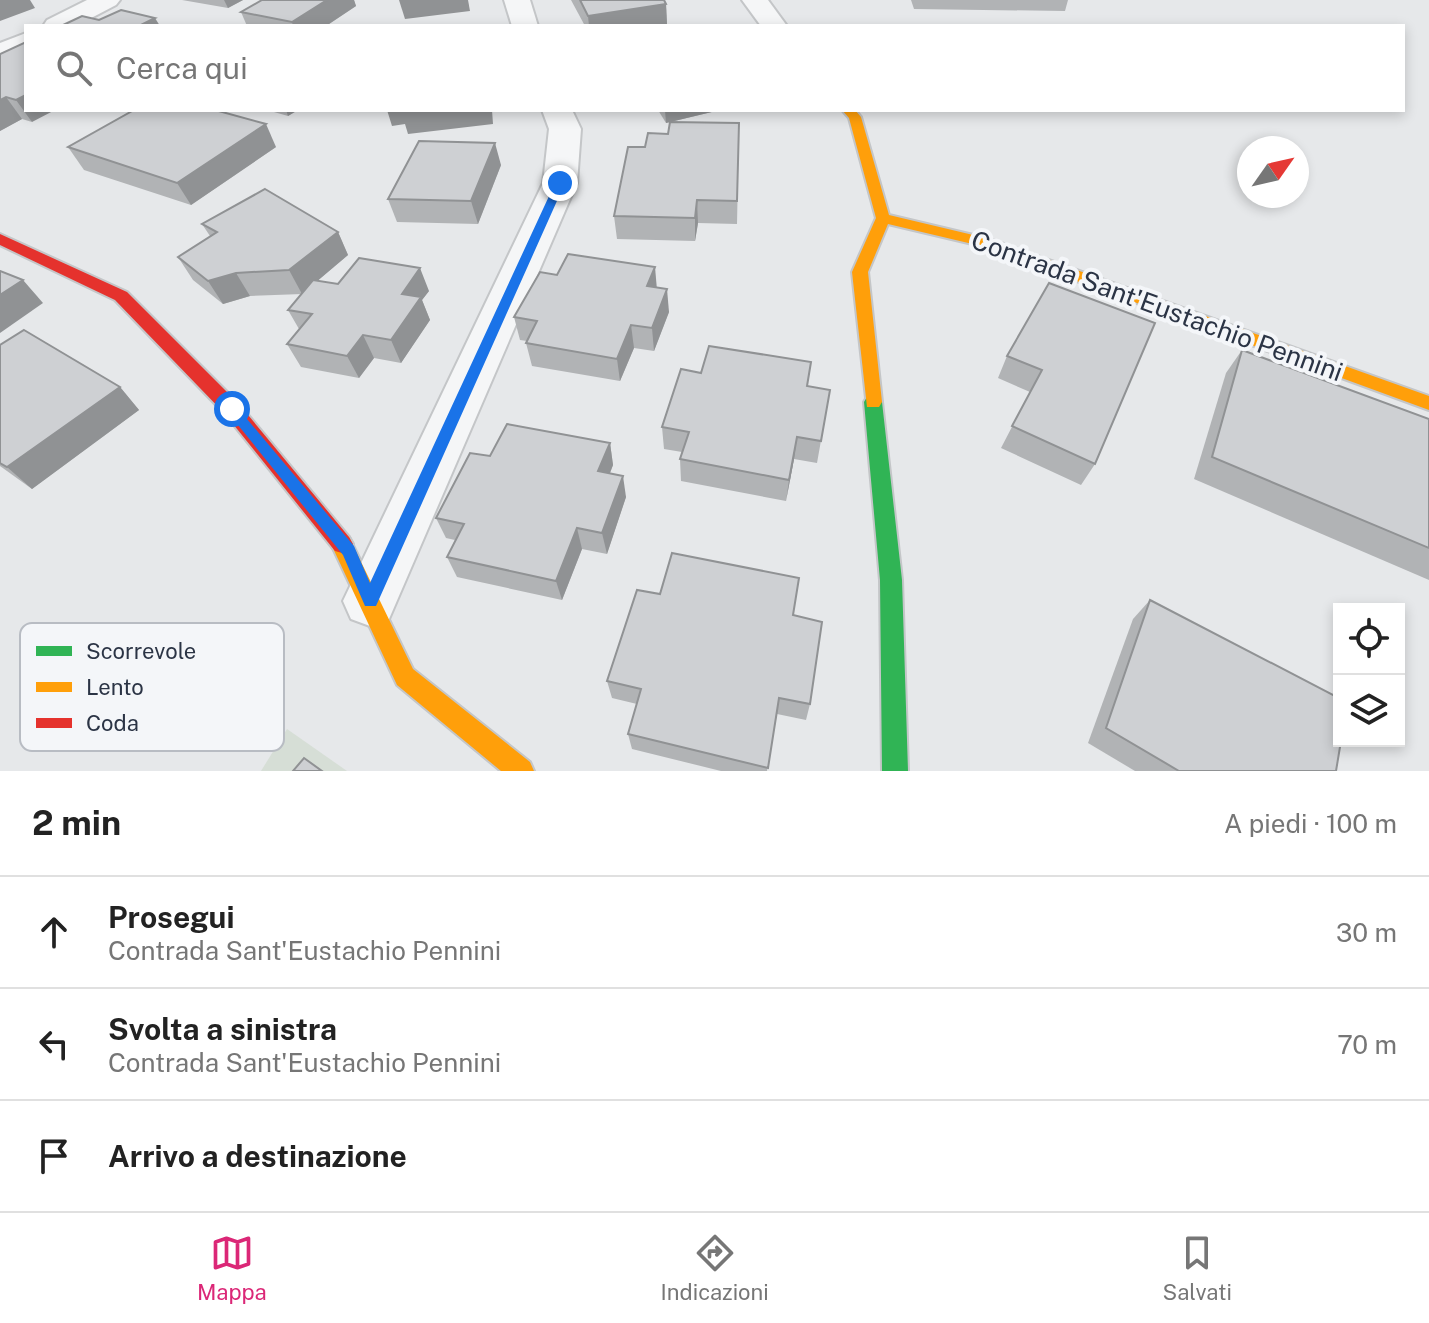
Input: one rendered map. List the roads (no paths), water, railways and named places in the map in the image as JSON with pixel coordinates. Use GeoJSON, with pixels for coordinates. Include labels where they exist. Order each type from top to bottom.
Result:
{"type":"FeatureCollection","features":[{"type":"Feature","properties":{"kind":"street"},"geometry":{"type":"LineString","coordinates":[[60,24],[107,0]]}},
{"type":"Feature","properties":{"kind":"street"},"geometry":{"type":"LineString","coordinates":[[517,0],[524,24]]}},
{"type":"Feature","properties":{"kind":"street"},"geometry":{"type":"LineString","coordinates":[[755,0],[773,24]]}},
{"type":"Feature","properties":{"kind":"street"},"geometry":{"type":"LineString","coordinates":[[0,54],[24,42]]}},
{"type":"Feature","properties":{"kind":"street"},"geometry":{"type":"LineString","coordinates":[[370,601],[560,183],[565,129],[558,112]]}},
{"type":"Feature","properties":{"kind":"street"},"geometry":{"type":"LineString","coordinates":[[850,112],[855,117],[883,218],[860,272],[891,580],[895,771]]}},
{"type":"Feature","properties":{"kind":"street","name":"Contrada Sant'Eustachio Pennini"},"geometry":{"type":"LineString","coordinates":[[883,218],[985,242],[1429,403]]}},
{"type":"Feature","properties":{"kind":"street"},"geometry":{"type":"LineString","coordinates":[[0,239],[121,296],[232,409],[348,551],[405,677],[521,771]]}}]}
